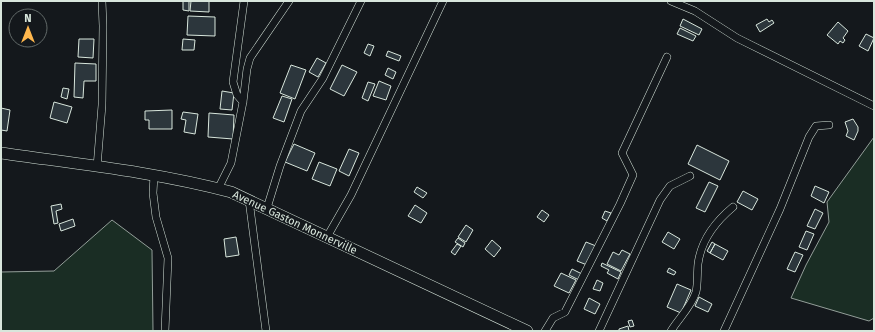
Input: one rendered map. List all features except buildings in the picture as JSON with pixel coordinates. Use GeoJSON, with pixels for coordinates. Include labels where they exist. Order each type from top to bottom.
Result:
{"type":"FeatureCollection","features":[{"type":"Feature","properties":{"kind":"main road","name":"Avenue Gaston Monnerville"},"geometry":{"type":"LineString","coordinates":[[1,153],[154,175],[230,192],[527,331]]}},
{"type":"Feature","properties":{"kind":"street"},"geometry":{"type":"LineString","coordinates":[[97,166],[102,105],[102,1]]}},
{"type":"Feature","properties":{"kind":"street"},"geometry":{"type":"LineString","coordinates":[[243,102],[237,95],[233,82],[244,1]]}},
{"type":"Feature","properties":{"kind":"street"},"geometry":{"type":"LineString","coordinates":[[218,189],[231,163],[250,58],[289,1]]}},
{"type":"Feature","properties":{"kind":"street"},"geometry":{"type":"LineString","coordinates":[[267,208],[280,166],[301,111],[323,78],[361,1]]}},
{"type":"Feature","properties":{"kind":"street"},"geometry":{"type":"LineString","coordinates":[[327,237],[351,195],[443,1]]}},
{"type":"Feature","properties":{"kind":"street"},"geometry":{"type":"LineString","coordinates":[[671,1],[695,10],[737,38],[874,106]]}},
{"type":"Feature","properties":{"kind":"street"},"geometry":{"type":"LineString","coordinates":[[545,331],[553,318],[565,312],[620,204],[633,175],[622,153],[667,57]]}},
{"type":"Feature","properties":{"kind":"street"},"geometry":{"type":"LineString","coordinates":[[724,331],[780,209],[809,137],[816,126],[829,125]]}},
{"type":"Feature","properties":{"kind":"street"},"geometry":{"type":"LineString","coordinates":[[154,175],[153,194],[156,216],[168,258],[165,331]]}},
{"type":"Feature","properties":{"kind":"street"},"geometry":{"type":"LineString","coordinates":[[599,331],[660,200],[670,186],[690,176]]}},
{"type":"Feature","properties":{"kind":"street"},"geometry":{"type":"LineString","coordinates":[[249,200],[266,331]]}},
{"type":"Feature","properties":{"kind":"street"},"geometry":{"type":"LineString","coordinates":[[671,331],[688,308],[694,296],[700,251],[709,231],[721,216],[732,207]]}},
{"type":"Feature","properties":{"kind":"green space"},"geometry":{"type":"Polygon","coordinates":[[[874,137],[874,318],[869,321],[791,298],[806,265],[829,222],[827,202],[874,137]]]}},
{"type":"Feature","properties":{"kind":"green space"},"geometry":{"type":"Polygon","coordinates":[[[112,220],[152,250],[153,331],[1,331],[1,272],[54,271],[112,220]]]}}]}
